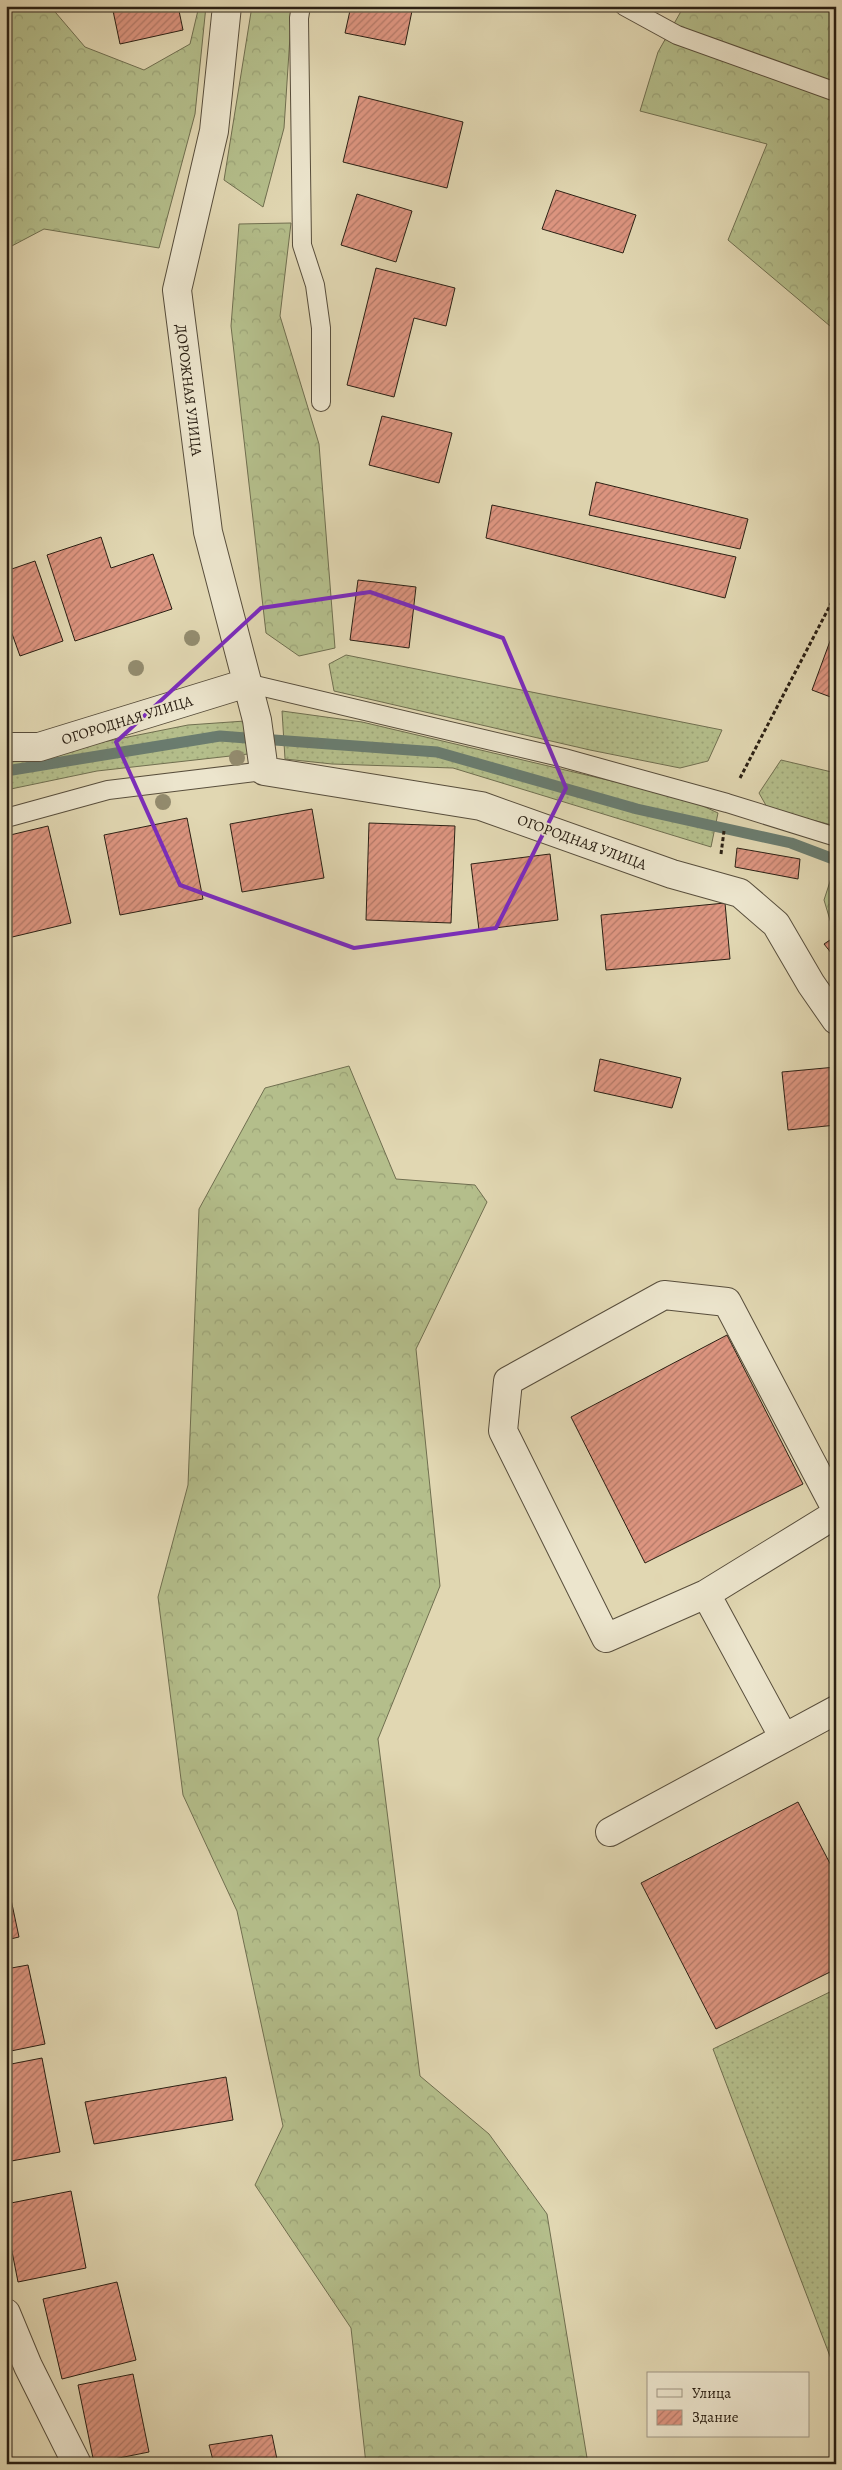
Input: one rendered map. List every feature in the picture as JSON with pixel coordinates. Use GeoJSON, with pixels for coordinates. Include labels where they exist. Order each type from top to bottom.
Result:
{"type":"FeatureCollection","features":[{"type":"Feature","properties":{"kind":"street","name":"ДОРОЖНАЯ УЛИЦА"},"geometry":{"type":"LineString","coordinates":[[227,6],[214,131],[177,290],[208,532],[258,720],[263,761]]}},
{"type":"Feature","properties":{"kind":"street","name":"ОГОРОДНАЯ УЛИЦА"},"geometry":{"type":"LineString","coordinates":[[6,747],[39,747],[247,683]]}},
{"type":"Feature","properties":{"kind":"street","name":"ОГОРОДНАЯ УЛИЦА"},"geometry":{"type":"LineString","coordinates":[[263,761],[481,806],[672,874],[740,893],[776,924],[811,984],[836,1020]]}},
{"type":"Feature","properties":{"kind":"street"},"geometry":{"type":"LineString","coordinates":[[836,1509],[727,1302],[664,1294],[508,1381],[503,1431],[606,1638],[706,1594],[836,1514]]}},
{"type":"Feature","properties":{"kind":"street"},"geometry":{"type":"LineString","coordinates":[[706,1594],[784,1738]]}},
{"type":"Feature","properties":{"kind":"street"},"geometry":{"type":"LineString","coordinates":[[610,1832],[836,1710]]}},
{"type":"Feature","properties":{"kind":"street"},"geometry":{"type":"LineString","coordinates":[[6,2313],[28,2366],[77,2464]]}},
{"type":"Feature","properties":{"kind":"lane"},"geometry":{"type":"LineString","coordinates":[[301,6],[299,18],[302,245],[315,285],[321,328],[321,402]]}},
{"type":"Feature","properties":{"kind":"lane"},"geometry":{"type":"LineString","coordinates":[[624,6],[678,35],[836,92]]}},
{"type":"Feature","properties":{"kind":"lane"},"geometry":{"type":"LineString","coordinates":[[247,683],[564,758],[727,803],[836,837]]}},
{"type":"Feature","properties":{"kind":"lane"},"geometry":{"type":"LineString","coordinates":[[6,818],[108,790],[263,761]]}},
{"type":"Feature","properties":{"kind":"path"},"geometry":{"type":"LineString","coordinates":[[727,803],[836,594]]}},
{"type":"Feature","properties":{"kind":"highlighted area"},"geometry":{"type":"Polygon","coordinates":[[[370,592],[503,638],[566,788],[496,928],[354,948],[180,885],[116,742],[261,608],[370,592]]]}},
{"type":"Feature","properties":{"kind":"green space"},"geometry":{"type":"Polygon","coordinates":[[[6,6],[50,6],[85,47],[144,70],[190,44],[199,6],[206,6],[195,114],[159,248],[44,229],[6,249],[6,6]]]}},
{"type":"Feature","properties":{"kind":"green space"},"geometry":{"type":"Polygon","coordinates":[[[252,6],[292,6],[284,128],[263,207],[224,180],[252,6]]]}},
{"type":"Feature","properties":{"kind":"green space"},"geometry":{"type":"Polygon","coordinates":[[[684,6],[836,6],[836,316],[830,326],[728,240],[767,144],[640,111],[658,52],[684,6]]]}},
{"type":"Feature","properties":{"kind":"green space"},"geometry":{"type":"Polygon","coordinates":[[[291,223],[280,316],[319,444],[335,648],[299,656],[266,633],[231,326],[239,224],[291,223]]]}},
{"type":"Feature","properties":{"kind":"green space"},"geometry":{"type":"Polygon","coordinates":[[[346,655],[722,730],[708,761],[680,768],[590,750],[334,691],[329,664],[346,655]]]}},
{"type":"Feature","properties":{"kind":"green space"},"geometry":{"type":"Polygon","coordinates":[[[282,711],[362,722],[688,799],[718,813],[711,847],[453,768],[332,764],[285,759],[282,711]]]}},
{"type":"Feature","properties":{"kind":"green space"},"geometry":{"type":"Polygon","coordinates":[[[245,721],[248,754],[97,771],[6,790],[6,756],[58,751],[188,725],[245,721]]]}},
{"type":"Feature","properties":{"kind":"green space"},"geometry":{"type":"Polygon","coordinates":[[[781,760],[836,773],[836,826],[768,809],[759,793],[781,760]]]}},
{"type":"Feature","properties":{"kind":"green space"},"geometry":{"type":"Polygon","coordinates":[[[836,863],[836,940],[824,900],[836,863]]]}},
{"type":"Feature","properties":{"kind":"green space"},"geometry":{"type":"Polygon","coordinates":[[[349,1066],[396,1179],[475,1185],[487,1202],[416,1349],[440,1586],[378,1739],[420,2076],[489,2134],[547,2214],[588,2464],[366,2464],[351,2328],[255,2185],[283,2126],[237,1911],[183,1795],[158,1597],[188,1485],[199,1209],[265,1088],[349,1066]]]}},
{"type":"Feature","properties":{"kind":"green space"},"geometry":{"type":"Polygon","coordinates":[[[836,1989],[836,2372],[713,2049],[836,1989]]]}},
{"type":"Feature","properties":{"kind":"building"},"geometry":{"type":"Polygon","coordinates":[[[112,6],[178,6],[183,30],[120,44],[112,6]]]}},
{"type":"Feature","properties":{"kind":"building"},"geometry":{"type":"Polygon","coordinates":[[[351,6],[413,6],[405,45],[345,33],[351,6]]]}},
{"type":"Feature","properties":{"kind":"building"},"geometry":{"type":"Polygon","coordinates":[[[359,96],[463,122],[447,188],[343,162],[359,96]]]}},
{"type":"Feature","properties":{"kind":"building"},"geometry":{"type":"Polygon","coordinates":[[[556,190],[636,215],[623,253],[542,229],[556,190]]]}},
{"type":"Feature","properties":{"kind":"building"},"geometry":{"type":"Polygon","coordinates":[[[357,194],[412,211],[396,262],[341,245],[357,194]]]}},
{"type":"Feature","properties":{"kind":"building"},"geometry":{"type":"Polygon","coordinates":[[[376,268],[455,288],[446,326],[414,318],[394,397],[347,385],[376,268]]]}},
{"type":"Feature","properties":{"kind":"building"},"geometry":{"type":"Polygon","coordinates":[[[382,416],[452,433],[439,483],[369,465],[382,416]]]}},
{"type":"Feature","properties":{"kind":"building"},"geometry":{"type":"Polygon","coordinates":[[[596,482],[748,519],[740,549],[589,515],[596,482]]]}},
{"type":"Feature","properties":{"kind":"building"},"geometry":{"type":"Polygon","coordinates":[[[492,505],[736,557],[725,598],[486,538],[492,505]]]}},
{"type":"Feature","properties":{"kind":"building"},"geometry":{"type":"Polygon","coordinates":[[[101,537],[111,568],[153,554],[172,609],[75,641],[47,555],[101,537]]]}},
{"type":"Feature","properties":{"kind":"building"},"geometry":{"type":"Polygon","coordinates":[[[35,561],[63,641],[20,656],[6,617],[6,571],[35,561]]]}},
{"type":"Feature","properties":{"kind":"building"},"geometry":{"type":"Polygon","coordinates":[[[358,580],[416,587],[409,648],[350,640],[358,580]]]}},
{"type":"Feature","properties":{"kind":"building"},"geometry":{"type":"Polygon","coordinates":[[[833,633],[836,634],[836,699],[812,690],[833,633]]]}},
{"type":"Feature","properties":{"kind":"building"},"geometry":{"type":"Polygon","coordinates":[[[312,809],[324,878],[242,892],[230,824],[312,809]]]}},
{"type":"Feature","properties":{"kind":"building"},"geometry":{"type":"Polygon","coordinates":[[[187,818],[203,899],[120,915],[104,835],[187,818]]]}},
{"type":"Feature","properties":{"kind":"building"},"geometry":{"type":"Polygon","coordinates":[[[369,823],[455,826],[451,923],[366,920],[369,823]]]}},
{"type":"Feature","properties":{"kind":"building"},"geometry":{"type":"Polygon","coordinates":[[[48,826],[71,923],[8,938],[6,930],[6,836],[48,826]]]}},
{"type":"Feature","properties":{"kind":"building"},"geometry":{"type":"Polygon","coordinates":[[[737,848],[800,859],[798,879],[735,867],[737,848]]]}},
{"type":"Feature","properties":{"kind":"building"},"geometry":{"type":"Polygon","coordinates":[[[550,854],[558,920],[479,930],[471,864],[550,854]]]}},
{"type":"Feature","properties":{"kind":"building"},"geometry":{"type":"Polygon","coordinates":[[[725,903],[730,959],[606,970],[601,915],[725,903]]]}},
{"type":"Feature","properties":{"kind":"building"},"geometry":{"type":"Polygon","coordinates":[[[836,936],[836,959],[824,944],[836,936]]]}},
{"type":"Feature","properties":{"kind":"building"},"geometry":{"type":"Polygon","coordinates":[[[600,1059],[681,1078],[672,1108],[594,1091],[600,1059]]]}},
{"type":"Feature","properties":{"kind":"building"},"geometry":{"type":"Polygon","coordinates":[[[836,1067],[836,1125],[788,1130],[782,1072],[836,1067]]]}},
{"type":"Feature","properties":{"kind":"building"},"geometry":{"type":"Polygon","coordinates":[[[727,1335],[803,1484],[645,1563],[571,1417],[727,1335]]]}},
{"type":"Feature","properties":{"kind":"building"},"geometry":{"type":"Polygon","coordinates":[[[798,1802],[836,1875],[836,1969],[716,2029],[641,1883],[798,1802]]]}},
{"type":"Feature","properties":{"kind":"building"},"geometry":{"type":"Polygon","coordinates":[[[6,1876],[19,1937],[6,1940],[6,1876]]]}},
{"type":"Feature","properties":{"kind":"building"},"geometry":{"type":"Polygon","coordinates":[[[28,1965],[45,2044],[6,2052],[6,1969],[28,1965]]]}},
{"type":"Feature","properties":{"kind":"building"},"geometry":{"type":"Polygon","coordinates":[[[42,2058],[60,2152],[6,2162],[6,2065],[42,2058]]]}},
{"type":"Feature","properties":{"kind":"building"},"geometry":{"type":"Polygon","coordinates":[[[226,2077],[233,2120],[94,2144],[85,2102],[226,2077]]]}},
{"type":"Feature","properties":{"kind":"building"},"geometry":{"type":"Polygon","coordinates":[[[71,2191],[86,2268],[18,2282],[6,2221],[6,2204],[71,2191]]]}},
{"type":"Feature","properties":{"kind":"building"},"geometry":{"type":"Polygon","coordinates":[[[117,2282],[136,2360],[62,2379],[43,2299],[117,2282]]]}},
{"type":"Feature","properties":{"kind":"building"},"geometry":{"type":"Polygon","coordinates":[[[133,2374],[149,2452],[94,2463],[78,2385],[133,2374]]]}},
{"type":"Feature","properties":{"kind":"building"},"geometry":{"type":"Polygon","coordinates":[[[272,2435],[278,2464],[214,2464],[209,2445],[272,2435]]]}},
{"type":"Feature","properties":{"kind":"waterway"},"geometry":{"type":"LineString","coordinates":[[6,771],[220,736],[437,752],[637,809],[791,843],[836,860]]}}]}
